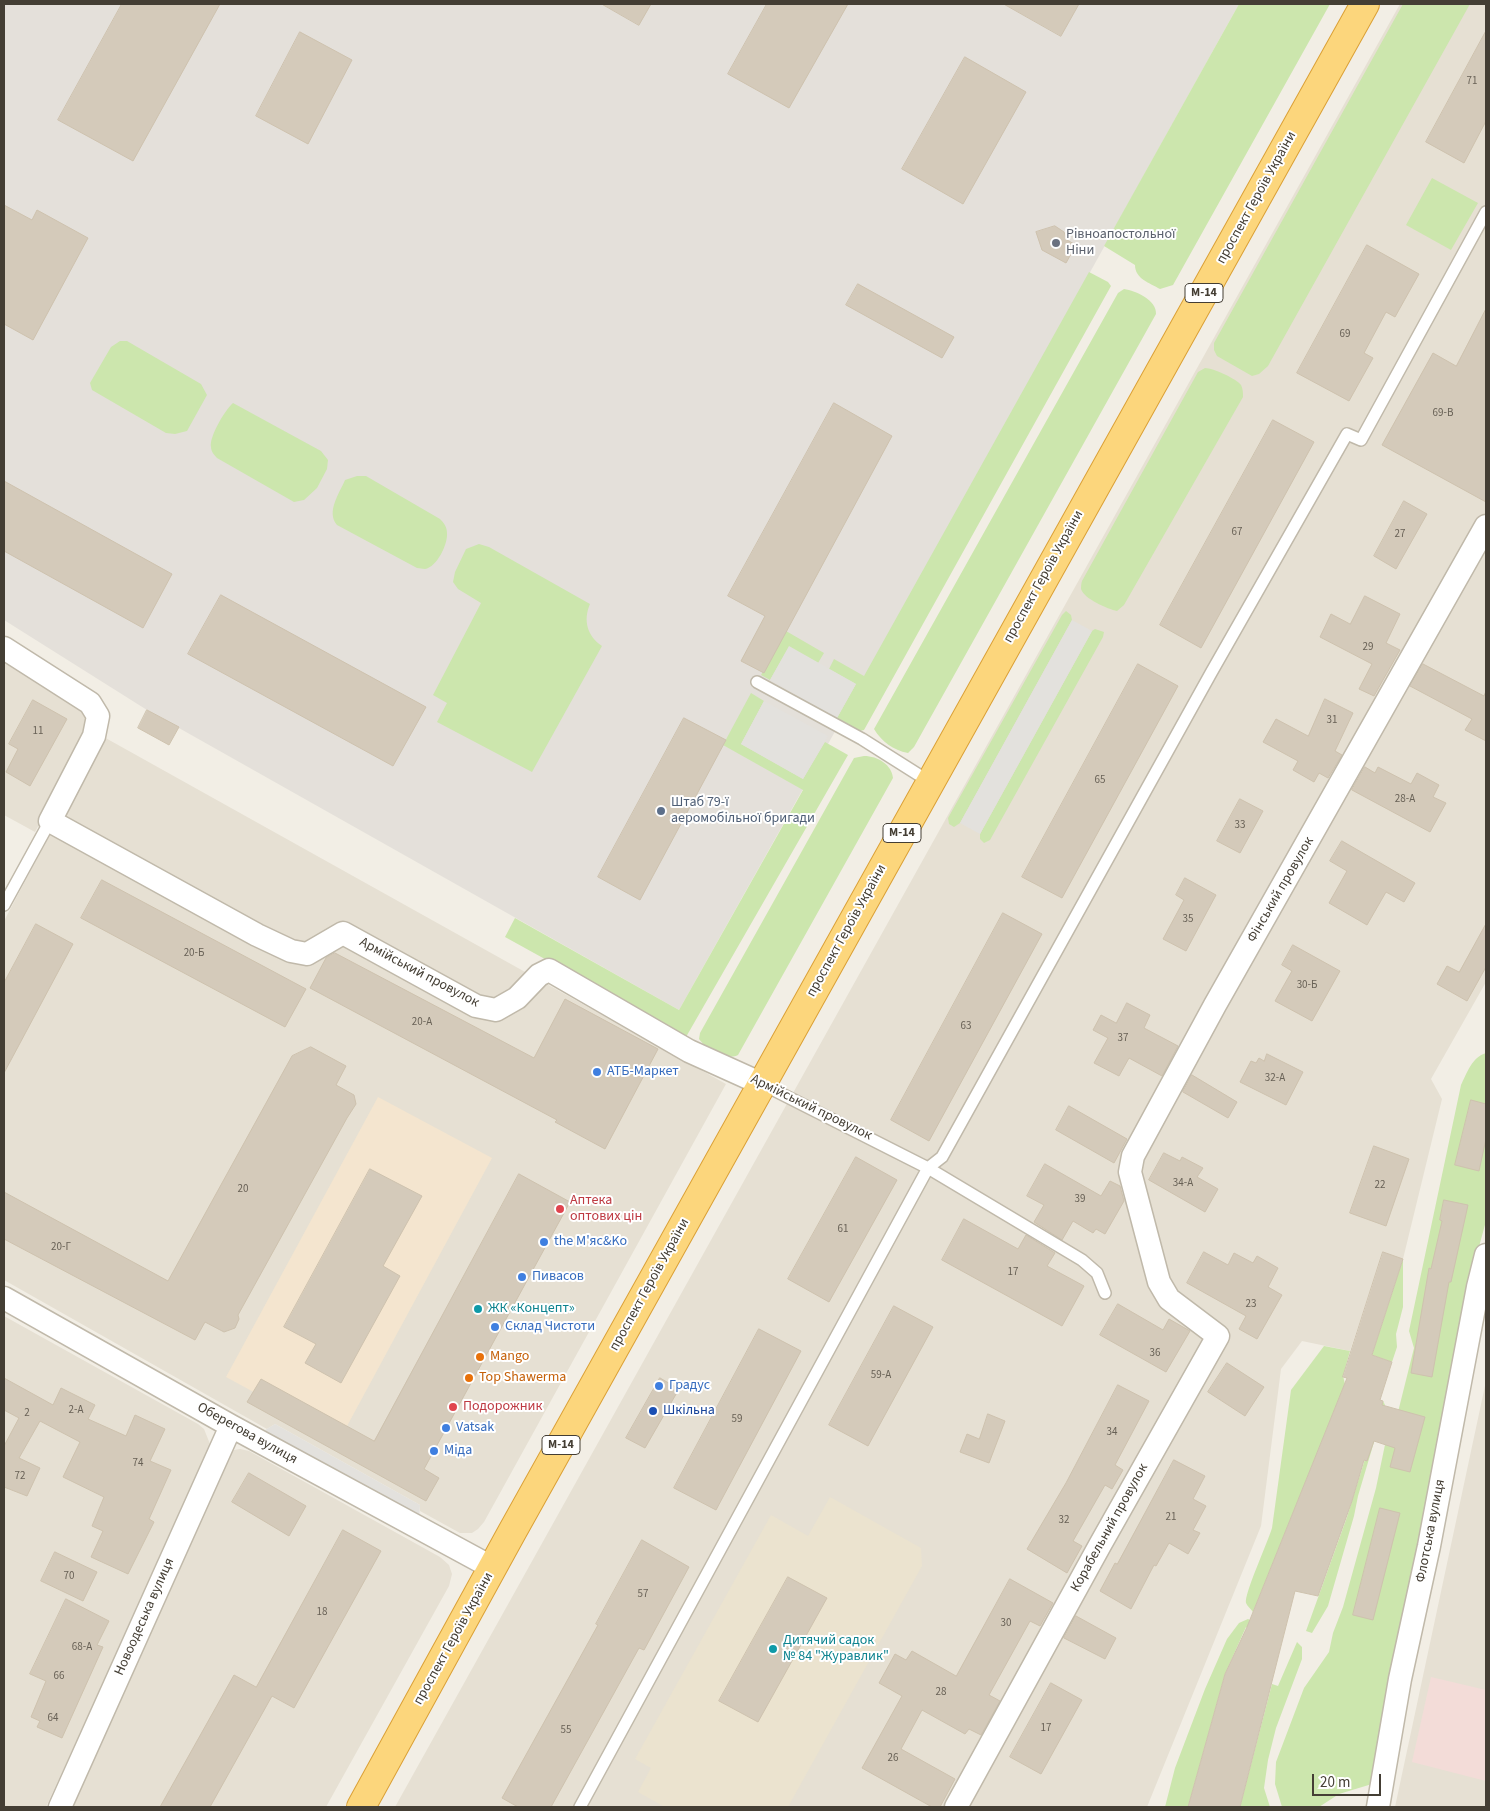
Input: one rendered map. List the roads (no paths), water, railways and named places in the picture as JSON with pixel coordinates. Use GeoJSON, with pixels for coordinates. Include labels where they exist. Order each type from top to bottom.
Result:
{"type":"FeatureCollection","features":[{"type":"Feature","properties":{"kind":"highway","name":"проспект Героїв України"},"geometry":{"type":"LineString","coordinates":[[361,1807],[930,782],[1365,4]]}},
{"type":"Feature","properties":{"kind":"street","name":"Фінський провулок"},"geometry":{"type":"LineString","coordinates":[[1154,1265],[1130,1172],[1133,1156],[1215,1005],[1486,526]]}},
{"type":"Feature","properties":{"kind":"street"},"geometry":{"type":"LineString","coordinates":[[4,648],[90,703],[98,716],[94,736],[50,820]]}},
{"type":"Feature","properties":{"kind":"street","name":"Армійський провулок"},"geometry":{"type":"LineString","coordinates":[[50,820],[257,935],[291,950],[307,954],[343,933],[476,1006],[496,1010],[517,998],[539,975],[549,970],[689,1051],[762,1084]]}},
{"type":"Feature","properties":{"kind":"street","name":"Флотська вулиця"},"geometry":{"type":"LineString","coordinates":[[1378,1807],[1400,1679],[1429,1546],[1478,1288],[1486,1255]]}},
{"type":"Feature","properties":{"kind":"street","name":"Корабельний провулок"},"geometry":{"type":"LineString","coordinates":[[956,1807],[1104,1537],[1218,1336],[1169,1299],[1158,1282],[1154,1265]]}},
{"type":"Feature","properties":{"kind":"street","name":"Оберегова вулиця"},"geometry":{"type":"LineString","coordinates":[[4,1298],[231,1426],[493,1568]]}},
{"type":"Feature","properties":{"kind":"street","name":"Новоодеська вулиця"},"geometry":{"type":"LineString","coordinates":[[60,1807],[231,1426]]}},
{"type":"Feature","properties":{"kind":"lane"},"geometry":{"type":"LineString","coordinates":[[580,1807],[928,1168],[942,1157],[1211,673],[1347,434],[1361,440],[1486,212]]}},
{"type":"Feature","properties":{"kind":"lane"},"geometry":{"type":"LineString","coordinates":[[757,682],[862,739],[930,782]]}},
{"type":"Feature","properties":{"kind":"lane"},"geometry":{"type":"LineString","coordinates":[[4,905],[50,820]]}},
{"type":"Feature","properties":{"kind":"lane","name":"Армійський провулок"},"geometry":{"type":"LineString","coordinates":[[762,1084],[928,1168],[1090,1266],[1097,1272],[1105,1293]]}},
{"type":"Feature","properties":{"kind":"place","name":"Рівноапостольної Ніни"},"geometry":{"type":"Point","coordinates":[1056,243]}},
{"type":"Feature","properties":{"kind":"place","name":"Штаб 79-ї аеромобільної бригади"},"geometry":{"type":"Point","coordinates":[661,811]}},
{"type":"Feature","properties":{"kind":"place","name":"АТБ-Маркет"},"geometry":{"type":"Point","coordinates":[597,1072]}},
{"type":"Feature","properties":{"kind":"place","name":"Аптека оптових цін"},"geometry":{"type":"Point","coordinates":[560,1209]}},
{"type":"Feature","properties":{"kind":"place","name":"the М'яс&Kо"},"geometry":{"type":"Point","coordinates":[544,1242]}},
{"type":"Feature","properties":{"kind":"place","name":"Пивасов"},"geometry":{"type":"Point","coordinates":[522,1277]}},
{"type":"Feature","properties":{"kind":"place","name":"ЖК «Концепт»"},"geometry":{"type":"Point","coordinates":[478,1309]}},
{"type":"Feature","properties":{"kind":"place","name":"Склад Чистоти"},"geometry":{"type":"Point","coordinates":[495,1327]}},
{"type":"Feature","properties":{"kind":"place","name":"Mango"},"geometry":{"type":"Point","coordinates":[480,1357]}},
{"type":"Feature","properties":{"kind":"place","name":"Top Shawerma"},"geometry":{"type":"Point","coordinates":[469,1378]}},
{"type":"Feature","properties":{"kind":"place","name":"Градус"},"geometry":{"type":"Point","coordinates":[659,1386]}},
{"type":"Feature","properties":{"kind":"place","name":"Подорожник"},"geometry":{"type":"Point","coordinates":[453,1407]}},
{"type":"Feature","properties":{"kind":"place","name":"Шкільна"},"geometry":{"type":"Point","coordinates":[653,1411]}},
{"type":"Feature","properties":{"kind":"place","name":"Vatsak"},"geometry":{"type":"Point","coordinates":[446,1428]}},
{"type":"Feature","properties":{"kind":"place","name":"Міда"},"geometry":{"type":"Point","coordinates":[434,1451]}},
{"type":"Feature","properties":{"kind":"place","name":"Дитячий садок № 84 \"Журавлик\""},"geometry":{"type":"Point","coordinates":[773,1649]}}]}
